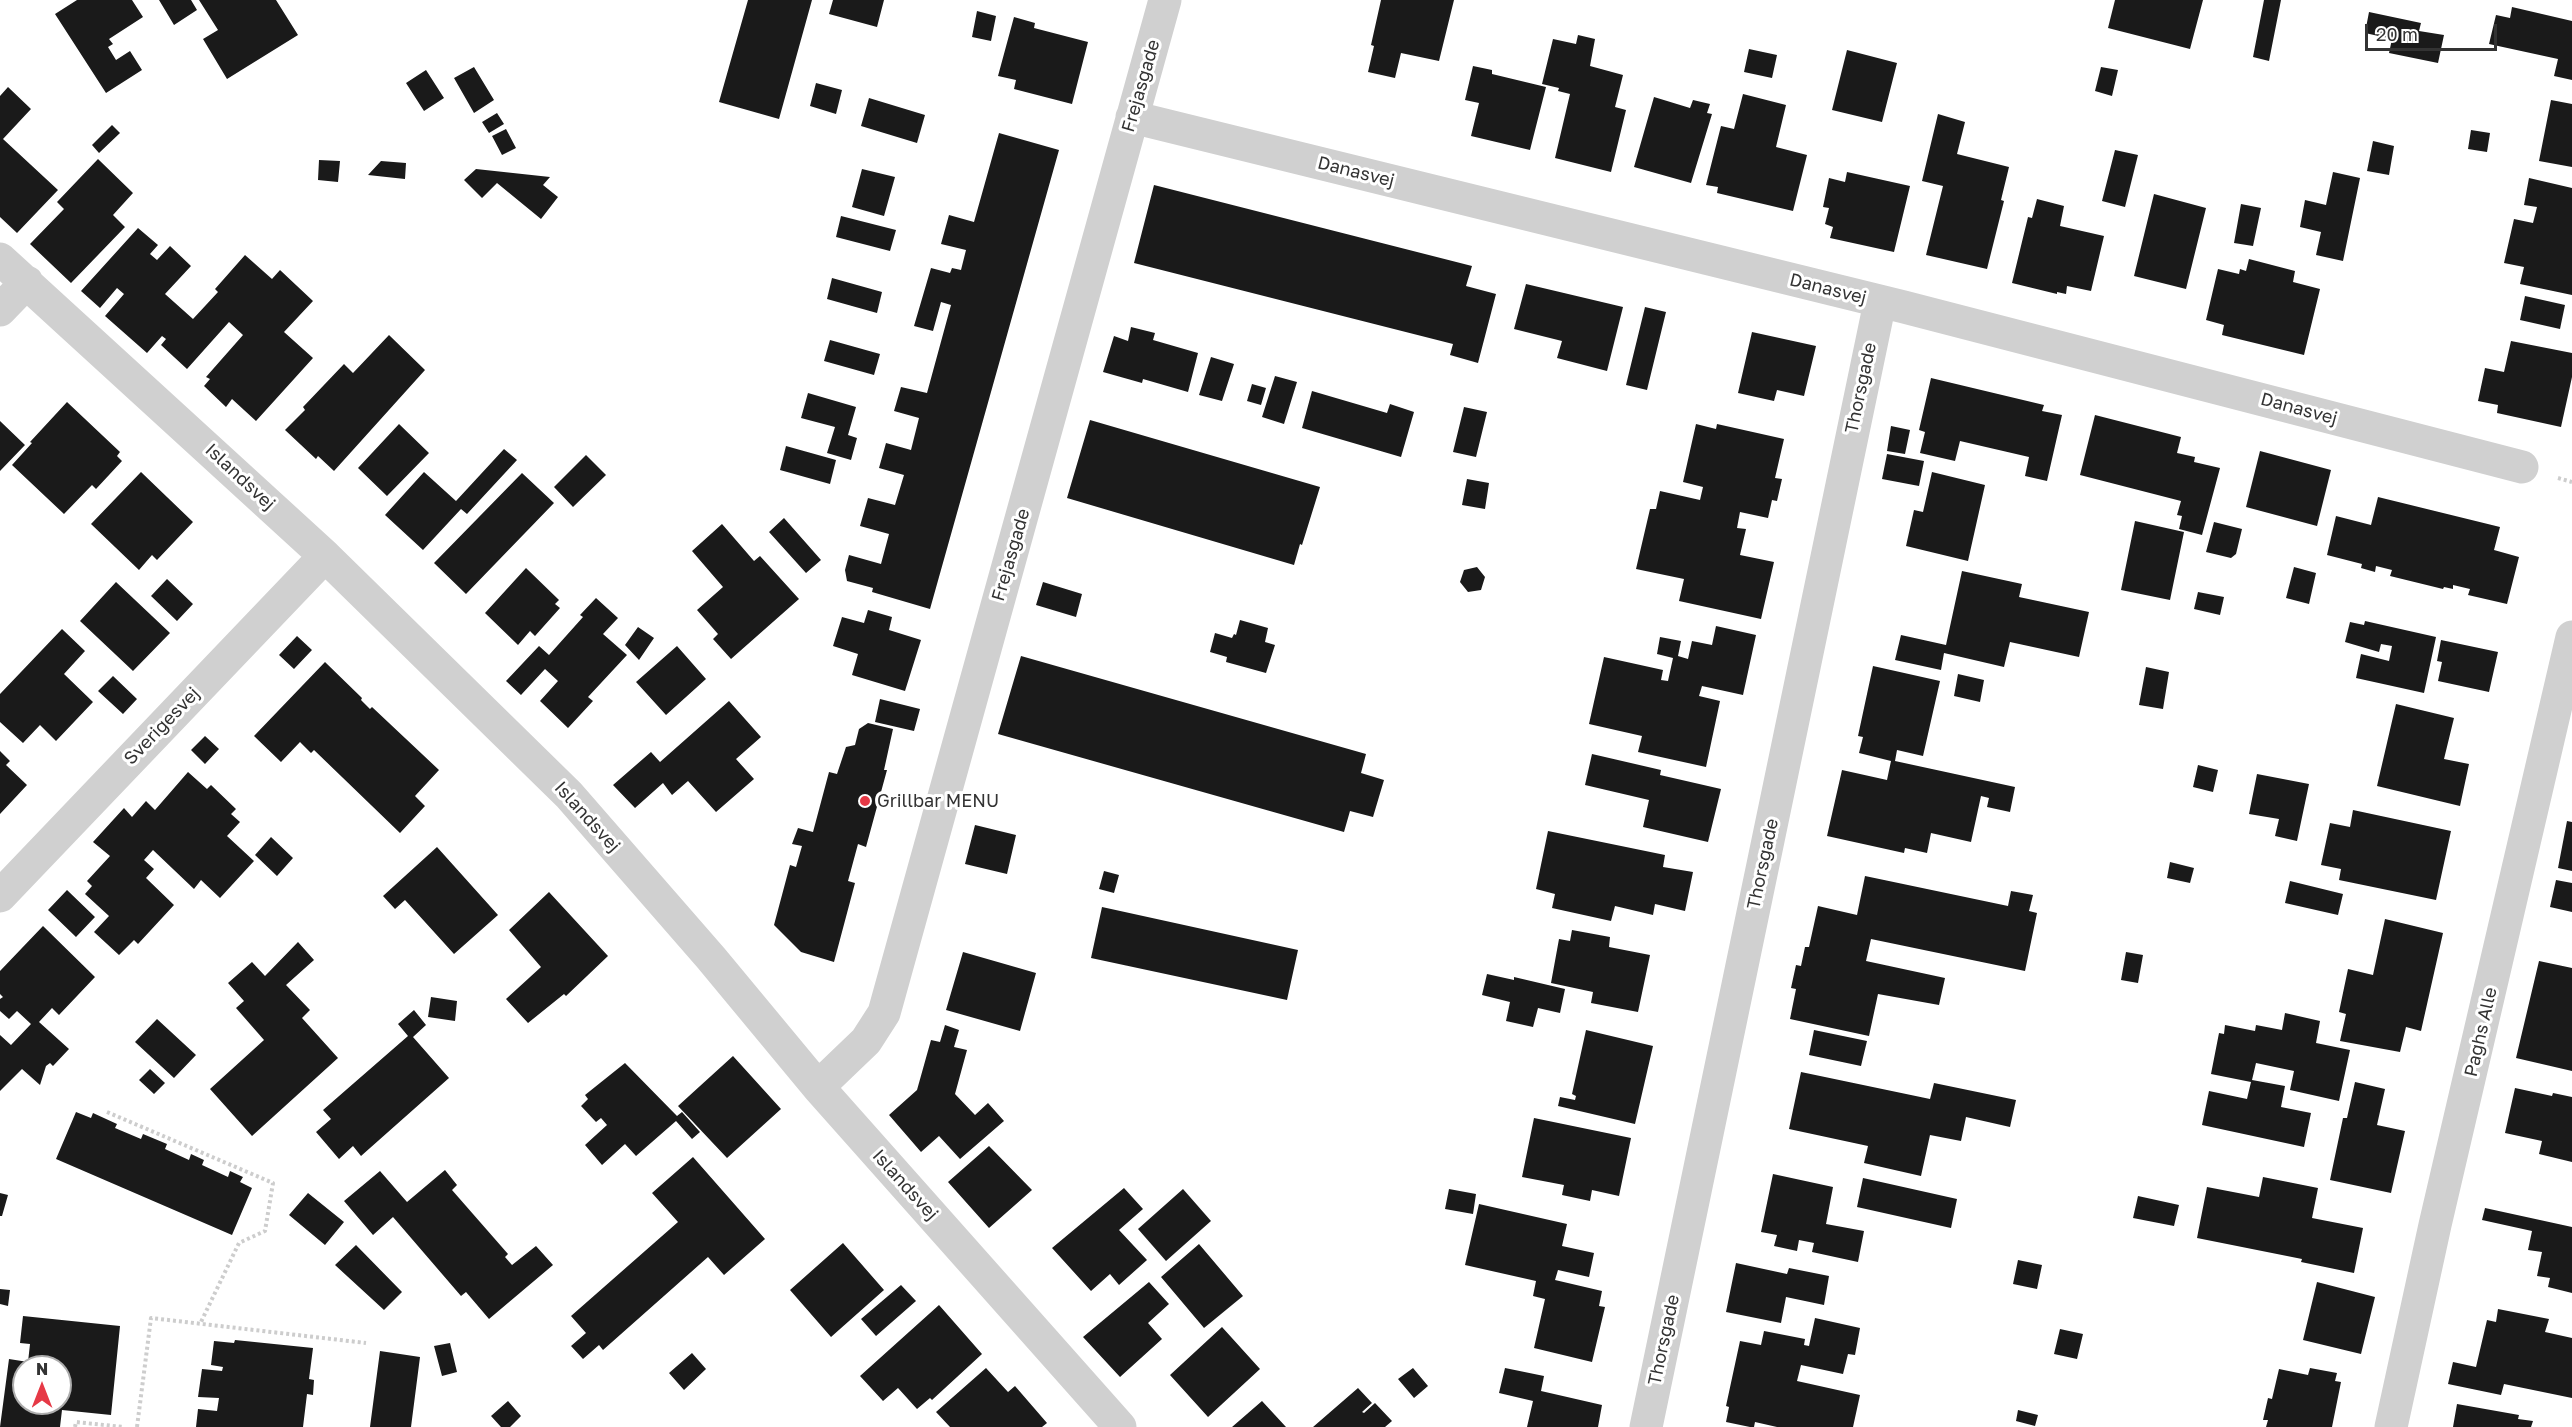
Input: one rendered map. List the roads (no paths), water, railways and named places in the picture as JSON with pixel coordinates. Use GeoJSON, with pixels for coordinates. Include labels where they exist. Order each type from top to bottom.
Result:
{"type":"FeatureCollection","features":[{"type":"Feature","properties":{"kind":"street","name":"Frejasgade"},"geometry":{"type":"LineString","coordinates":[[818,1087],[866,1041],[884,1013],[1165,0]]}},
{"type":"Feature","properties":{"kind":"street","name":"Danasvej"},"geometry":{"type":"LineString","coordinates":[[1132,117],[1880,302],[2522,467]]}},
{"type":"Feature","properties":{"kind":"street","name":"Islandsvej"},"geometry":{"type":"LineString","coordinates":[[0,259],[325,556],[569,795],[711,958],[818,1087],[1120,1427]]}},
{"type":"Feature","properties":{"kind":"street"},"geometry":{"type":"LineString","coordinates":[[0,310],[27,282]]}},
{"type":"Feature","properties":{"kind":"street","name":"Thorsgade"},"geometry":{"type":"LineString","coordinates":[[1646,1427],[1880,302]]}},
{"type":"Feature","properties":{"kind":"street","name":"Sverigesvej"},"geometry":{"type":"LineString","coordinates":[[0,896],[325,556]]}},
{"type":"Feature","properties":{"kind":"street","name":"Paghs Alle"},"geometry":{"type":"LineString","coordinates":[[2391,1427],[2435,1225],[2572,637]]}},
{"type":"Feature","properties":{"kind":"place","name":"Grillbar MENU"},"geometry":{"type":"Point","coordinates":[865,801]}}]}
